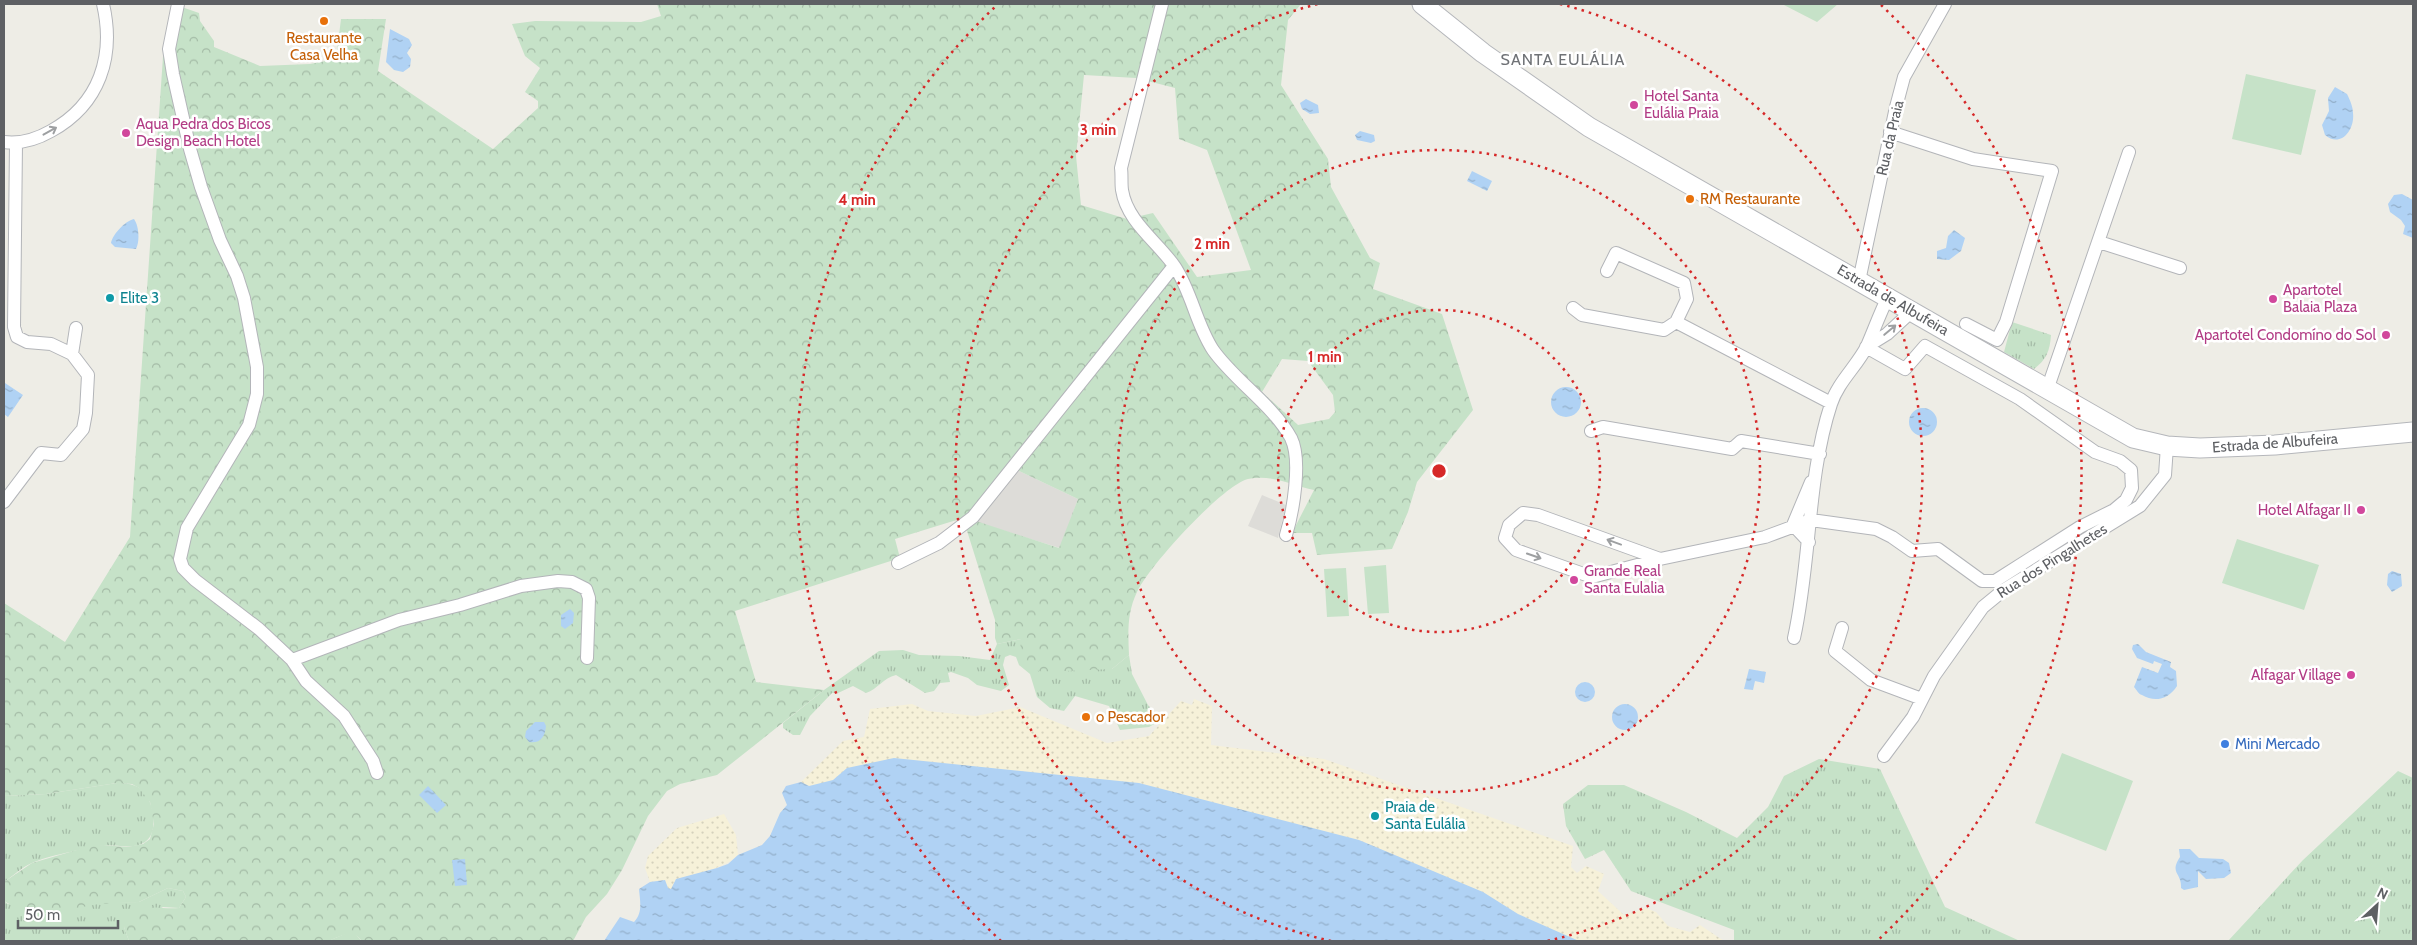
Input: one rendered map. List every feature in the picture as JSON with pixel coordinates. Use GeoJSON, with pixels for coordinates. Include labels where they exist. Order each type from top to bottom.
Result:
{"type":"FeatureCollection","features":[{"type":"Feature","properties":{"kind":"street"},"geometry":{"type":"LineString","coordinates":[[4,502],[41,453],[61,455],[83,429],[88,375],[72,354],[50,344],[27,342],[17,337],[14,327],[10,143],[42,136],[66,123],[85,104],[97,86],[108,45],[103,4]]}},
{"type":"Feature","properties":{"kind":"street"},"geometry":{"type":"LineString","coordinates":[[178,4],[169,49],[173,74],[201,187],[244,298],[257,367],[257,394],[248,425],[187,528],[180,559],[183,568],[195,580],[259,628],[292,660],[306,681],[344,716],[373,761],[377,773]]}},
{"type":"Feature","properties":{"kind":"street"},"geometry":{"type":"LineString","coordinates":[[1162,4],[1122,168],[1122,191],[1136,220],[1174,266],[1192,303],[1201,328],[1214,351],[1281,425],[1291,439],[1295,457],[1294,499],[1286,535]]}},
{"type":"Feature","properties":{"kind":"street","name":"Estrada de Albufeira"},"geometry":{"type":"LineString","coordinates":[[1422,4],[1483,53],[1589,127],[2133,438],[2167,446],[2200,448],[2275,445],[2413,432]]}},
{"type":"Feature","properties":{"kind":"street","name":"Rua da Praia"},"geometry":{"type":"LineString","coordinates":[[1859,281],[1890,132],[1904,77],[1945,4]]}},
{"type":"Feature","properties":{"kind":"street"},"geometry":{"type":"LineString","coordinates":[[1890,132],[1973,160],[2052,171],[2006,322],[1997,340],[1966,324]]}},
{"type":"Feature","properties":{"kind":"street"},"geometry":{"type":"LineString","coordinates":[[2047,390],[2100,242],[2129,152]]}},
{"type":"Feature","properties":{"kind":"street"},"geometry":{"type":"LineString","coordinates":[[2100,242],[2180,268]]}},
{"type":"Feature","properties":{"kind":"street"},"geometry":{"type":"LineString","coordinates":[[1573,308],[1582,315],[1664,330],[1676,322],[1687,299],[1684,283],[1616,253],[1607,271]]}},
{"type":"Feature","properties":{"kind":"street"},"geometry":{"type":"LineString","coordinates":[[898,563],[939,543],[973,517],[1174,266]]}},
{"type":"Feature","properties":{"kind":"street"},"geometry":{"type":"LineString","coordinates":[[1794,638],[1803,599],[1816,470],[1831,403],[1866,346],[1888,297]]}},
{"type":"Feature","properties":{"kind":"street"},"geometry":{"type":"LineString","coordinates":[[1866,346],[1886,334],[1912,311]]}},
{"type":"Feature","properties":{"kind":"street"},"geometry":{"type":"LineString","coordinates":[[1676,322],[1831,403]]}},
{"type":"Feature","properties":{"kind":"street"},"geometry":{"type":"LineString","coordinates":[[72,354],[76,328]]}},
{"type":"Feature","properties":{"kind":"street"},"geometry":{"type":"LineString","coordinates":[[1660,559],[1538,515],[1523,513],[1509,525],[1505,538],[1516,550],[1592,577],[1660,559],[1765,536],[1811,520],[1876,529],[1892,537],[1912,551],[1938,549],[1982,580],[1995,581],[2080,527],[2114,510],[2126,500],[2132,488],[2131,470],[2120,461],[2095,452],[2020,399],[1924,346],[1905,369],[1866,346]]}},
{"type":"Feature","properties":{"kind":"street"},"geometry":{"type":"LineString","coordinates":[[1591,431],[1603,427],[1732,449],[1741,441],[1820,454]]}},
{"type":"Feature","properties":{"kind":"street","name":"Rua dos Pingalhetes"},"geometry":{"type":"LineString","coordinates":[[1884,756],[1912,717],[1934,676],[1983,607],[2005,589],[2140,506],[2165,475],[2167,446]]}},
{"type":"Feature","properties":{"kind":"street"},"geometry":{"type":"LineString","coordinates":[[1793,525],[1816,470]]}},
{"type":"Feature","properties":{"kind":"street"},"geometry":{"type":"LineString","coordinates":[[1793,525],[1809,542]]}},
{"type":"Feature","properties":{"kind":"street"},"geometry":{"type":"LineString","coordinates":[[292,660],[399,620],[460,606],[520,586],[558,580],[572,582],[586,589],[589,598],[587,658]]}},
{"type":"Feature","properties":{"kind":"street"},"geometry":{"type":"LineString","coordinates":[[1842,628],[1835,650],[1871,680],[1922,698]]}},
{"type":"Feature","properties":{"kind":"shaded area"},"geometry":{"type":"Polygon","coordinates":[[[1017,470],[1078,499],[1060,548],[976,522],[1017,470]]]}},
{"type":"Feature","properties":{"kind":"shaded area"},"geometry":{"type":"Polygon","coordinates":[[[1262,495],[1286,505],[1278,538],[1248,526],[1262,495]]]}},
{"type":"Feature","properties":{"kind":"green space"},"geometry":{"type":"Polygon","coordinates":[[[173,4],[199,13],[200,21],[214,41],[214,47],[260,66],[310,64],[336,59],[341,19],[386,19],[378,71],[493,149],[538,108],[538,101],[525,92],[540,68],[525,56],[512,24],[535,21],[641,22],[661,16],[657,4],[1301,4],[1288,20],[1281,85],[1328,159],[1331,187],[1370,258],[1380,263],[1373,289],[1442,314],[1473,410],[1417,482],[1408,512],[1392,549],[1317,555],[1312,533],[1292,533],[1314,490],[1265,478],[1248,479],[1237,485],[1187,528],[1144,580],[1137,592],[1130,615],[1128,630],[1129,655],[1112,669],[1042,672],[1019,665],[1021,639],[997,644],[995,620],[963,518],[895,539],[900,558],[735,611],[756,682],[824,690],[717,775],[680,784],[667,791],[648,816],[622,870],[607,894],[586,917],[573,941],[362,941],[354,935],[346,934],[328,941],[129,941],[124,927],[129,918],[141,909],[179,908],[186,897],[183,891],[168,888],[139,902],[99,904],[60,911],[15,907],[4,901],[4,882],[32,863],[87,847],[103,845],[127,847],[143,844],[150,839],[154,824],[150,802],[139,788],[132,784],[117,783],[46,794],[4,796],[4,603],[65,642],[130,537],[164,42],[173,4]],[[1084,75],[1076,156],[1081,205],[1127,219],[1153,213],[1197,277],[1251,270],[1207,150],[1179,139],[1175,88],[1136,78],[1084,75]],[[1282,359],[1262,392],[1298,425],[1329,419],[1335,412],[1333,395],[1308,361],[1282,359]],[[1017,470],[976,521],[1059,548],[1078,499],[1017,470]]]}},
{"type":"Feature","properties":{"kind":"green space"},"geometry":{"type":"Polygon","coordinates":[[[1782,4],[1838,4],[1817,22],[1782,4]]]}},
{"type":"Feature","properties":{"kind":"green space"},"geometry":{"type":"Polygon","coordinates":[[[2246,74],[2316,90],[2301,155],[2232,139],[2246,74]]]}},
{"type":"Feature","properties":{"kind":"green space"},"geometry":{"type":"Polygon","coordinates":[[[2012,322],[2051,335],[2047,355],[2034,369],[2004,352],[2012,322]]]}},
{"type":"Feature","properties":{"kind":"green space"},"geometry":{"type":"Polygon","coordinates":[[[2237,539],[2319,565],[2304,610],[2222,583],[2237,539]]]}},
{"type":"Feature","properties":{"kind":"green space"},"geometry":{"type":"Polygon","coordinates":[[[1386,565],[1389,613],[1368,614],[1364,567],[1386,565]]]}},
{"type":"Feature","properties":{"kind":"green space"},"geometry":{"type":"Polygon","coordinates":[[[1346,568],[1349,616],[1327,617],[1324,569],[1346,568]]]}},
{"type":"Feature","properties":{"kind":"green space"},"geometry":{"type":"Polygon","coordinates":[[[1021,639],[1112,669],[1129,655],[1132,674],[1148,705],[1158,717],[1156,723],[1149,727],[1120,730],[1109,706],[1075,696],[1064,711],[1050,708],[1037,697],[1030,674],[1019,665],[1016,657],[1010,655],[1005,657],[1003,665],[1009,685],[1001,691],[977,685],[968,678],[951,672],[948,673],[950,682],[940,683],[934,691],[925,693],[896,675],[891,676],[866,693],[853,686],[838,693],[832,693],[810,716],[800,735],[793,735],[783,728],[783,723],[824,690],[879,651],[903,650],[919,655],[959,656],[990,660],[997,644],[1021,639]]]}},
{"type":"Feature","properties":{"kind":"green space"},"geometry":{"type":"Polygon","coordinates":[[[2062,753],[2133,781],[2106,851],[2035,823],[2062,753]]]}},
{"type":"Feature","properties":{"kind":"green space"},"geometry":{"type":"Polygon","coordinates":[[[1819,759],[1880,769],[1945,907],[2020,941],[1734,941],[1734,930],[1631,891],[1604,850],[1585,859],[1566,826],[1563,804],[1588,785],[1624,785],[1686,812],[1737,838],[1768,807],[1784,776],[1819,759]]]}},
{"type":"Feature","properties":{"kind":"green space"},"geometry":{"type":"Polygon","coordinates":[[[2398,771],[2413,778],[2413,941],[2228,941],[2303,860],[2398,771]]]}},
{"type":"Feature","properties":{"kind":"green space"},"geometry":{"type":"Polygon","coordinates":[[[117,783],[138,787],[147,796],[154,821],[152,833],[145,842],[134,846],[105,845],[39,860],[21,869],[4,882],[4,796],[46,794],[117,783]]]}},
{"type":"Feature","properties":{"kind":"green space"},"geometry":{"type":"Polygon","coordinates":[[[168,888],[183,891],[186,897],[179,908],[163,907],[124,927],[129,941],[4,941],[4,901],[8,904],[139,902],[168,888]]]}},
{"type":"Feature","properties":{"kind":"green space"},"geometry":{"type":"Polygon","coordinates":[[[347,933],[355,934],[362,941],[328,941],[347,933]]]}},
{"type":"Feature","properties":{"kind":"sand"},"geometry":{"type":"Polygon","coordinates":[[[1194,699],[1212,706],[1211,745],[1324,759],[1573,846],[1571,867],[1577,873],[1586,866],[1604,874],[1598,891],[1624,915],[1646,908],[1656,912],[1668,926],[1690,932],[1700,925],[1724,941],[1498,941],[809,786],[801,782],[843,741],[864,737],[870,709],[912,704],[928,711],[976,716],[1020,707],[1107,743],[1149,736],[1181,701],[1192,705],[1194,699]]]}},
{"type":"Feature","properties":{"kind":"sand"},"geometry":{"type":"Polygon","coordinates":[[[724,814],[736,835],[738,855],[724,865],[674,882],[672,890],[668,888],[665,880],[650,882],[645,868],[648,856],[677,828],[724,814]]]}},
{"type":"Feature","properties":{"kind":"water"},"geometry":{"type":"Polygon","coordinates":[[[390,29],[409,39],[412,45],[407,53],[411,59],[410,67],[403,72],[394,70],[386,62],[390,29]]]}},
{"type":"Feature","properties":{"kind":"water"},"geometry":{"type":"Polygon","coordinates":[[[2335,87],[2347,94],[2353,113],[2352,126],[2349,131],[2345,136],[2336,140],[2325,135],[2322,125],[2329,111],[2328,98],[2335,87]]]}},
{"type":"Feature","properties":{"kind":"water"},"geometry":{"type":"Polygon","coordinates":[[[1306,99],[1318,105],[1319,113],[1310,114],[1302,109],[1300,103],[1306,99]]]}},
{"type":"Feature","properties":{"kind":"water"},"geometry":{"type":"Polygon","coordinates":[[[1360,131],[1374,135],[1375,141],[1371,143],[1357,140],[1355,135],[1360,131]]]}},
{"type":"Feature","properties":{"kind":"water"},"geometry":{"type":"Polygon","coordinates":[[[1472,171],[1492,181],[1487,191],[1467,181],[1472,171]]]}},
{"type":"Feature","properties":{"kind":"water"},"geometry":{"type":"Polygon","coordinates":[[[2402,194],[2413,200],[2413,238],[2403,234],[2405,226],[2401,220],[2390,212],[2388,204],[2394,195],[2402,194]]]}},
{"type":"Feature","properties":{"kind":"water"},"geometry":{"type":"Polygon","coordinates":[[[134,219],[138,234],[136,249],[115,247],[111,243],[114,236],[123,225],[134,219]]]}},
{"type":"Feature","properties":{"kind":"water"},"geometry":{"type":"Polygon","coordinates":[[[1954,230],[1965,238],[1961,251],[1949,260],[1937,259],[1937,251],[1946,248],[1948,236],[1954,230]]]}},
{"type":"Feature","properties":{"kind":"water"},"geometry":{"type":"Polygon","coordinates":[[[5,383],[23,395],[8,417],[4,414],[5,383]]]}},
{"type":"Feature","properties":{"kind":"water"},"geometry":{"type":"Polygon","coordinates":[[[1566,387],[1576,392],[1581,402],[1576,412],[1566,417],[1556,412],[1551,402],[1556,392],[1566,387]]]}},
{"type":"Feature","properties":{"kind":"water"},"geometry":{"type":"Polygon","coordinates":[[[1923,408],[1933,412],[1937,422],[1933,432],[1923,436],[1913,432],[1909,422],[1913,412],[1923,408]]]}},
{"type":"Feature","properties":{"kind":"water"},"geometry":{"type":"Polygon","coordinates":[[[2392,571],[2401,574],[2402,586],[2392,592],[2387,585],[2388,574],[2392,571]]]}},
{"type":"Feature","properties":{"kind":"water"},"geometry":{"type":"Polygon","coordinates":[[[570,609],[574,613],[573,623],[565,629],[561,626],[561,615],[570,609]]]}},
{"type":"Feature","properties":{"kind":"water"},"geometry":{"type":"Polygon","coordinates":[[[2138,644],[2146,652],[2171,662],[2170,667],[2176,671],[2177,686],[2166,697],[2152,699],[2139,694],[2134,687],[2142,667],[2158,673],[2162,664],[2154,661],[2153,664],[2137,658],[2132,649],[2133,645],[2138,644]]]}},
{"type":"Feature","properties":{"kind":"water"},"geometry":{"type":"Polygon","coordinates":[[[1749,669],[1766,672],[1764,683],[1755,681],[1753,690],[1744,689],[1749,669]]]}},
{"type":"Feature","properties":{"kind":"water"},"geometry":{"type":"Polygon","coordinates":[[[1585,682],[1592,685],[1595,692],[1592,699],[1585,702],[1578,699],[1575,692],[1578,685],[1585,682]]]}},
{"type":"Feature","properties":{"kind":"water"},"geometry":{"type":"Polygon","coordinates":[[[1625,704],[1634,708],[1638,717],[1634,726],[1625,730],[1616,726],[1612,717],[1616,708],[1625,704]]]}},
{"type":"Feature","properties":{"kind":"water"},"geometry":{"type":"Polygon","coordinates":[[[535,722],[544,722],[546,726],[544,733],[539,741],[529,742],[525,737],[526,731],[535,722]]]}},
{"type":"Feature","properties":{"kind":"water"},"geometry":{"type":"Polygon","coordinates":[[[894,758],[1139,783],[1359,840],[1483,892],[1518,914],[1579,941],[604,941],[620,917],[634,922],[639,915],[639,889],[650,882],[665,880],[668,888],[671,889],[676,879],[728,864],[738,855],[762,845],[770,836],[780,813],[787,805],[782,793],[786,786],[801,782],[809,786],[833,780],[847,768],[894,758]]]}},
{"type":"Feature","properties":{"kind":"water"},"geometry":{"type":"Polygon","coordinates":[[[428,786],[446,805],[437,813],[419,795],[428,786]]]}},
{"type":"Feature","properties":{"kind":"water"},"geometry":{"type":"Polygon","coordinates":[[[2179,849],[2190,849],[2199,858],[2223,859],[2229,863],[2231,873],[2224,878],[2206,879],[2198,871],[2198,887],[2184,890],[2181,888],[2176,870],[2180,857],[2179,849]]]}},
{"type":"Feature","properties":{"kind":"water"},"geometry":{"type":"Polygon","coordinates":[[[465,859],[467,885],[455,886],[452,860],[465,859]]]}},
{"type":"Feature","properties":{"kind":"place","name":"Restaurante Casa Velha"},"geometry":{"type":"Point","coordinates":[324,21]}},
{"type":"Feature","properties":{"kind":"place","name":"Hotel Santa Eulália Praia"},"geometry":{"type":"Point","coordinates":[1634,105]}},
{"type":"Feature","properties":{"kind":"place","name":"Aqua Pedra dos Bicos Design Beach Hotel"},"geometry":{"type":"Point","coordinates":[126,133]}},
{"type":"Feature","properties":{"kind":"place","name":"RM Restaurante"},"geometry":{"type":"Point","coordinates":[1690,199]}},
{"type":"Feature","properties":{"kind":"place","name":"Elite 3"},"geometry":{"type":"Point","coordinates":[110,298]}},
{"type":"Feature","properties":{"kind":"place","name":"Apartotel Balaia Plaza"},"geometry":{"type":"Point","coordinates":[2273,299]}},
{"type":"Feature","properties":{"kind":"place","name":"Apartotel Condomíno do Sol"},"geometry":{"type":"Point","coordinates":[2386,335]}},
{"type":"Feature","properties":{"kind":"place","name":"Hotel Alfagar II"},"geometry":{"type":"Point","coordinates":[2361,510]}},
{"type":"Feature","properties":{"kind":"place","name":"Grande Real Santa Eulalia"},"geometry":{"type":"Point","coordinates":[1574,580]}},
{"type":"Feature","properties":{"kind":"place","name":"Alfagar Village"},"geometry":{"type":"Point","coordinates":[2351,675]}},
{"type":"Feature","properties":{"kind":"place","name":"o Pescador"},"geometry":{"type":"Point","coordinates":[1086,717]}},
{"type":"Feature","properties":{"kind":"place","name":"Mini Mercado"},"geometry":{"type":"Point","coordinates":[2225,744]}},
{"type":"Feature","properties":{"kind":"place","name":"Praia de Santa Eulália"},"geometry":{"type":"Point","coordinates":[1375,816]}},
{"type":"Feature","properties":{"kind":"district","name":"SANTA EULÁLIA"},"geometry":{"type":"Point","coordinates":[1563,59]}}]}
